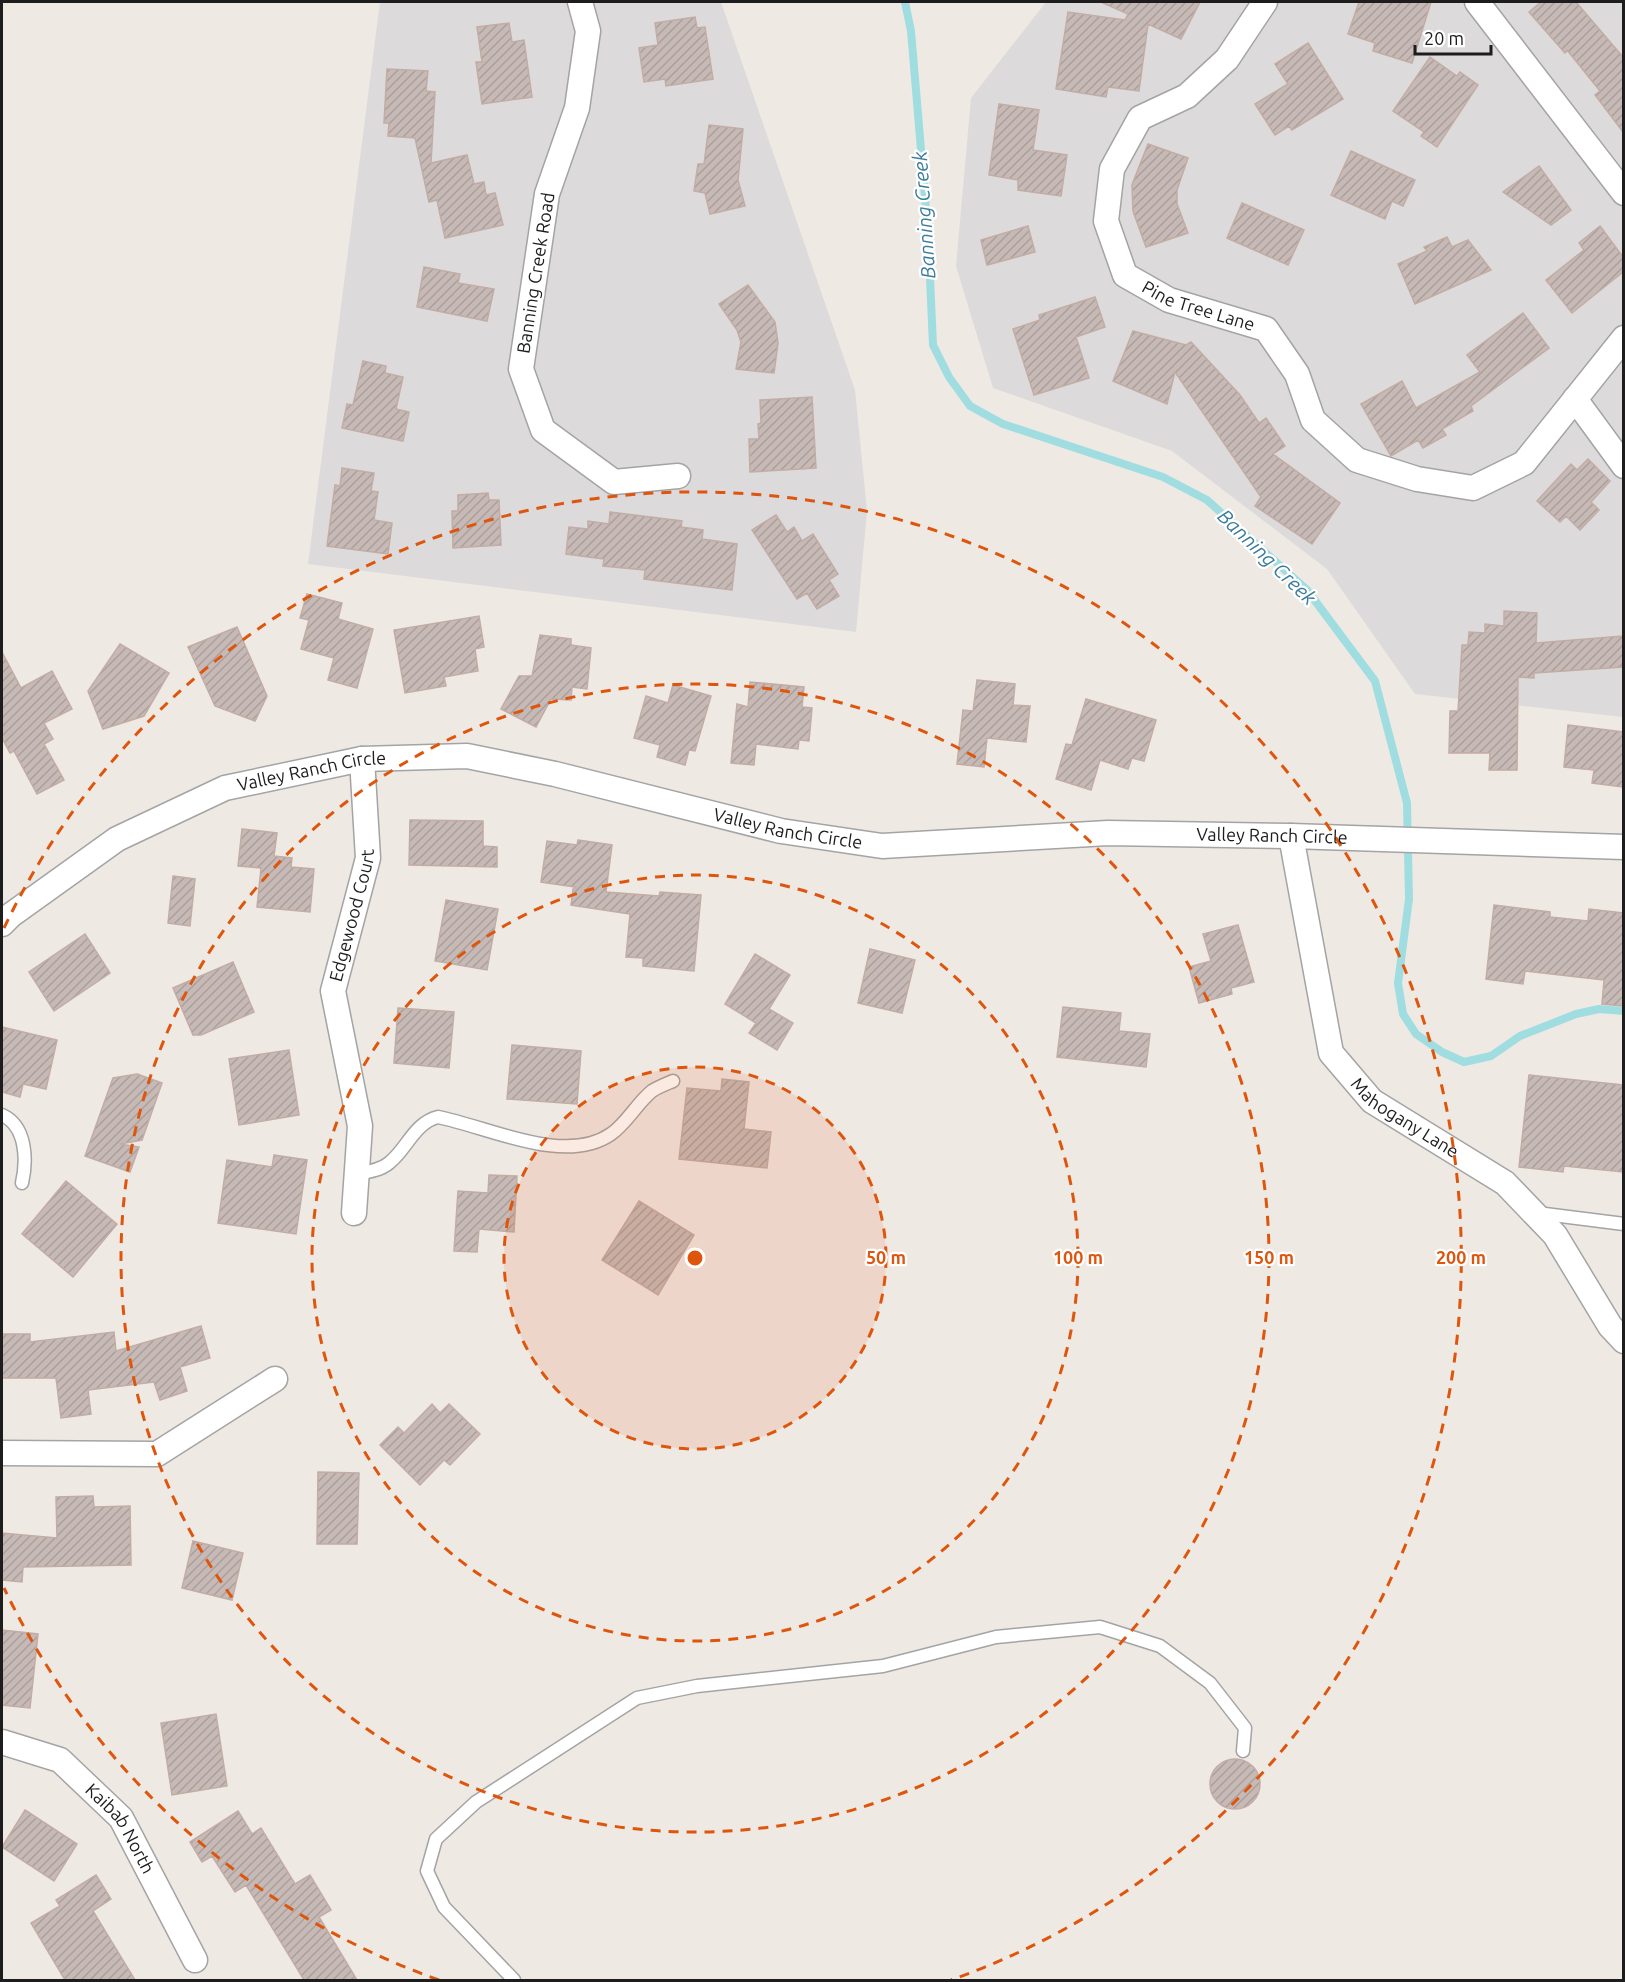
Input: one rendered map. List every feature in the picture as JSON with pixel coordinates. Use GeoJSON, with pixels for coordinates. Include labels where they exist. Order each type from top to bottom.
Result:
{"type":"FeatureCollection","features":[{"type":"Feature","properties":{"kind":"street","name":"Banning Creek Road"},"geometry":{"type":"LineString","coordinates":[[580,2],[588,31],[577,108],[547,194],[521,369],[543,430],[614,482],[678,476]]}},
{"type":"Feature","properties":{"kind":"street","name":"Pine Tree Lane"},"geometry":{"type":"LineString","coordinates":[[1265,2],[1227,59],[1187,96],[1140,118],[1112,169],[1106,220],[1125,275],[1168,300],[1266,329],[1298,374],[1313,420],[1357,460],[1417,479],[1473,488],[1524,464],[1623,338]]}},
{"type":"Feature","properties":{"kind":"street"},"geometry":{"type":"LineString","coordinates":[[1477,2],[1623,193]]}},
{"type":"Feature","properties":{"kind":"street"},"geometry":{"type":"LineString","coordinates":[[1575,399],[1623,466]]}},
{"type":"Feature","properties":{"kind":"street","name":"Valley Ranch Circle"},"geometry":{"type":"LineString","coordinates":[[2,924],[11,915],[117,839],[225,788],[362,759],[467,756],[555,774],[781,831],[882,846],[1108,833],[1291,836],[1623,848]]}},
{"type":"Feature","properties":{"kind":"street","name":"Edgewood Court"},"geometry":{"type":"LineString","coordinates":[[354,1213],[360,1126],[333,991],[368,858],[362,759]]}},
{"type":"Feature","properties":{"kind":"street","name":"Mahogany Lane"},"geometry":{"type":"LineString","coordinates":[[1291,836],[1331,1053],[1372,1101],[1505,1183],[1555,1235],[1610,1326],[1623,1341]]}},
{"type":"Feature","properties":{"kind":"street"},"geometry":{"type":"LineString","coordinates":[[2,1453],[157,1454],[275,1379]]}},
{"type":"Feature","properties":{"kind":"street","name":"Kaibab North"},"geometry":{"type":"LineString","coordinates":[[2,1742],[60,1760],[121,1818],[195,1960]]}},
{"type":"Feature","properties":{"kind":"lane"},"geometry":{"type":"LineString","coordinates":[[357,1174],[389,1164],[420,1127],[428,1120],[438,1117],[550,1147],[574,1147],[598,1142],[613,1133],[653,1090],[673,1081]]}},
{"type":"Feature","properties":{"kind":"lane"},"geometry":{"type":"LineString","coordinates":[[2,1115],[8,1118],[18,1130],[24,1150],[25,1169],[22,1183]]}},
{"type":"Feature","properties":{"kind":"lane"},"geometry":{"type":"LineString","coordinates":[[1533,1212],[1623,1224]]}},
{"type":"Feature","properties":{"kind":"lane"},"geometry":{"type":"LineString","coordinates":[[514,1980],[444,1907],[427,1871],[436,1839],[476,1802],[637,1698],[697,1686],[883,1666],[996,1637],[1100,1627],[1160,1646],[1210,1683],[1245,1728],[1243,1751]]}},
{"type":"Feature","properties":{"kind":"shaded area"},"geometry":{"type":"Polygon","coordinates":[[[380,2],[721,2],[855,390],[867,511],[856,632],[308,564],[380,2]]]}},
{"type":"Feature","properties":{"kind":"shaded area"},"geometry":{"type":"Polygon","coordinates":[[[1046,2],[1623,2],[1623,717],[1415,694],[1327,569],[1172,451],[993,388],[956,266],[971,98],[1046,2]]]}},
{"type":"Feature","properties":{"kind":"building"},"geometry":{"type":"Polygon","coordinates":[[[1101,2],[1200,2],[1181,39],[1148,24],[1139,91],[1108,87],[1106,97],[1056,89],[1068,12],[1125,20],[1128,14],[1101,2]]]}},
{"type":"Feature","properties":{"kind":"building"},"geometry":{"type":"Polygon","coordinates":[[[1359,2],[1431,2],[1412,63],[1373,51],[1375,43],[1348,34],[1359,2]]]}},
{"type":"Feature","properties":{"kind":"building"},"geometry":{"type":"Polygon","coordinates":[[[1541,2],[1576,2],[1623,57],[1623,132],[1595,95],[1600,91],[1567,50],[1565,53],[1529,12],[1541,2]]]}},
{"type":"Feature","properties":{"kind":"building"},"geometry":{"type":"Polygon","coordinates":[[[695,17],[697,28],[705,27],[713,79],[666,86],[665,79],[644,82],[639,48],[658,45],[655,23],[695,17]]]}},
{"type":"Feature","properties":{"kind":"building"},"geometry":{"type":"Polygon","coordinates":[[[509,23],[512,42],[524,40],[532,97],[482,104],[476,62],[482,62],[477,27],[509,23]]]}},
{"type":"Feature","properties":{"kind":"building"},"geometry":{"type":"Polygon","coordinates":[[[1308,43],[1343,99],[1292,130],[1289,126],[1275,135],[1255,104],[1288,84],[1275,64],[1308,43]]]}},
{"type":"Feature","properties":{"kind":"building"},"geometry":{"type":"Polygon","coordinates":[[[1430,57],[1457,76],[1460,72],[1478,85],[1437,147],[1421,136],[1424,132],[1393,111],[1430,57]]]}},
{"type":"Feature","properties":{"kind":"building"},"geometry":{"type":"Polygon","coordinates":[[[387,69],[428,71],[426,91],[435,92],[431,163],[467,155],[474,184],[484,182],[486,195],[495,193],[503,225],[445,238],[437,200],[429,202],[415,138],[388,136],[389,123],[384,123],[387,69]]]}},
{"type":"Feature","properties":{"kind":"building"},"geometry":{"type":"Polygon","coordinates":[[[999,104],[1039,110],[1033,150],[1067,155],[1061,196],[1018,190],[1018,180],[989,175],[999,104]]]}},
{"type":"Feature","properties":{"kind":"building"},"geometry":{"type":"Polygon","coordinates":[[[709,125],[743,129],[738,180],[745,206],[710,214],[705,193],[694,191],[698,164],[704,164],[709,125]]]}},
{"type":"Feature","properties":{"kind":"building"},"geometry":{"type":"Polygon","coordinates":[[[1148,144],[1188,158],[1177,190],[1177,204],[1188,233],[1146,247],[1133,211],[1132,185],[1148,144]]]}},
{"type":"Feature","properties":{"kind":"building"},"geometry":{"type":"Polygon","coordinates":[[[1351,151],[1415,180],[1403,206],[1392,201],[1385,219],[1331,195],[1351,151]]]}},
{"type":"Feature","properties":{"kind":"building"},"geometry":{"type":"Polygon","coordinates":[[[1539,166],[1571,210],[1551,225],[1503,192],[1539,166]]]}},
{"type":"Feature","properties":{"kind":"building"},"geometry":{"type":"Polygon","coordinates":[[[1242,203],[1304,230],[1288,265],[1227,238],[1242,203]]]}},
{"type":"Feature","properties":{"kind":"building"},"geometry":{"type":"Polygon","coordinates":[[[1028,226],[1035,252],[987,265],[981,240],[1028,226]]]}},
{"type":"Feature","properties":{"kind":"building"},"geometry":{"type":"Polygon","coordinates":[[[1600,226],[1623,257],[1623,272],[1572,313],[1546,280],[1584,250],[1579,243],[1600,226]]]}},
{"type":"Feature","properties":{"kind":"building"},"geometry":{"type":"Polygon","coordinates":[[[1447,237],[1452,247],[1468,240],[1491,270],[1415,304],[1398,264],[1427,251],[1424,247],[1447,237]]]}},
{"type":"Feature","properties":{"kind":"building"},"geometry":{"type":"Polygon","coordinates":[[[424,267],[460,274],[458,283],[494,289],[487,321],[417,307],[424,267]]]}},
{"type":"Feature","properties":{"kind":"building"},"geometry":{"type":"Polygon","coordinates":[[[748,285],[775,322],[778,343],[774,373],[736,369],[741,342],[737,330],[719,304],[748,285]]]}},
{"type":"Feature","properties":{"kind":"building"},"geometry":{"type":"Polygon","coordinates":[[[1095,297],[1105,327],[1076,337],[1089,378],[1034,395],[1013,329],[1040,320],[1039,315],[1095,297]]]}},
{"type":"Feature","properties":{"kind":"building"},"geometry":{"type":"Polygon","coordinates":[[[1523,313],[1549,348],[1471,406],[1473,411],[1442,429],[1446,435],[1423,448],[1418,440],[1391,456],[1361,404],[1402,381],[1416,408],[1480,372],[1467,355],[1523,313]]]}},
{"type":"Feature","properties":{"kind":"building"},"geometry":{"type":"Polygon","coordinates":[[[1133,331],[1186,345],[1191,342],[1240,395],[1259,423],[1266,418],[1285,446],[1273,454],[1340,503],[1312,544],[1255,506],[1261,497],[1175,372],[1167,404],[1113,381],[1133,331]]]}},
{"type":"Feature","properties":{"kind":"building"},"geometry":{"type":"Polygon","coordinates":[[[363,361],[386,366],[385,373],[403,377],[396,409],[409,412],[403,441],[342,428],[347,404],[353,405],[363,361]]]}},
{"type":"Feature","properties":{"kind":"building"},"geometry":{"type":"Polygon","coordinates":[[[812,397],[816,468],[750,472],[749,439],[759,439],[760,400],[812,397]]]}},
{"type":"Feature","properties":{"kind":"building"},"geometry":{"type":"Polygon","coordinates":[[[1588,459],[1610,481],[1591,502],[1599,510],[1580,530],[1566,516],[1560,522],[1537,501],[1571,464],[1577,470],[1588,459]]]}},
{"type":"Feature","properties":{"kind":"building"},"geometry":{"type":"Polygon","coordinates":[[[342,468],[374,473],[371,491],[378,492],[374,520],[392,523],[388,554],[327,546],[335,485],[340,486],[342,468]]]}},
{"type":"Feature","properties":{"kind":"building"},"geometry":{"type":"Polygon","coordinates":[[[488,493],[489,500],[499,500],[501,545],[453,548],[452,511],[458,511],[458,495],[488,493]]]}},
{"type":"Feature","properties":{"kind":"building"},"geometry":{"type":"Polygon","coordinates":[[[610,512],[682,521],[681,527],[703,530],[702,539],[737,544],[732,590],[644,579],[645,570],[603,566],[604,559],[566,554],[569,527],[588,529],[588,521],[609,524],[610,512]]]}},
{"type":"Feature","properties":{"kind":"building"},"geometry":{"type":"Polygon","coordinates":[[[776,515],[787,532],[794,527],[802,541],[813,534],[838,574],[829,580],[839,596],[817,609],[807,593],[797,599],[752,530],[776,515]]]}},
{"type":"Feature","properties":{"kind":"building"},"geometry":{"type":"Polygon","coordinates":[[[307,594],[342,603],[338,619],[373,629],[357,688],[328,680],[334,658],[301,649],[309,620],[300,618],[307,594]]]}},
{"type":"Feature","properties":{"kind":"building"},"geometry":{"type":"Polygon","coordinates":[[[1504,611],[1537,613],[1536,643],[1623,636],[1623,667],[1534,673],[1534,678],[1518,677],[1517,770],[1489,770],[1490,753],[1449,753],[1450,711],[1458,711],[1462,645],[1468,645],[1469,632],[1485,633],[1485,624],[1504,626],[1504,611]]]}},
{"type":"Feature","properties":{"kind":"building"},"geometry":{"type":"Polygon","coordinates":[[[479,616],[484,647],[475,649],[478,671],[444,677],[446,686],[405,693],[394,630],[479,616]]]}},
{"type":"Feature","properties":{"kind":"building"},"geometry":{"type":"Polygon","coordinates":[[[237,627],[267,696],[255,721],[215,706],[188,647],[237,627]]]}},
{"type":"Feature","properties":{"kind":"building"},"geometry":{"type":"Polygon","coordinates":[[[540,635],[571,639],[571,645],[591,648],[587,689],[572,687],[571,700],[551,699],[536,727],[501,709],[519,676],[532,676],[540,635]]]}},
{"type":"Feature","properties":{"kind":"building"},"geometry":{"type":"Polygon","coordinates":[[[120,644],[169,673],[144,716],[103,729],[88,691],[120,644]]]}},
{"type":"Feature","properties":{"kind":"building"},"geometry":{"type":"Polygon","coordinates":[[[2,652],[21,688],[52,671],[72,709],[44,723],[53,739],[44,744],[64,780],[37,794],[14,751],[10,753],[2,738],[2,652]]]}},
{"type":"Feature","properties":{"kind":"building"},"geometry":{"type":"Polygon","coordinates":[[[977,680],[1015,684],[1013,705],[1030,706],[1026,742],[987,738],[984,767],[957,764],[963,710],[973,711],[977,680]]]}},
{"type":"Feature","properties":{"kind":"building"},"geometry":{"type":"Polygon","coordinates":[[[750,682],[804,687],[802,707],[812,708],[809,741],[799,740],[798,749],[756,744],[754,765],[731,763],[737,704],[748,707],[750,682]]]}},
{"type":"Feature","properties":{"kind":"building"},"geometry":{"type":"Polygon","coordinates":[[[673,685],[711,696],[695,751],[689,750],[685,765],[657,757],[660,745],[634,738],[646,696],[668,703],[673,685]]]}},
{"type":"Feature","properties":{"kind":"building"},"geometry":{"type":"Polygon","coordinates":[[[1086,699],[1156,720],[1144,761],[1132,758],[1128,769],[1100,760],[1091,790],[1056,779],[1066,744],[1072,745],[1086,699]]]}},
{"type":"Feature","properties":{"kind":"building"},"geometry":{"type":"Polygon","coordinates":[[[1568,725],[1623,732],[1623,787],[1592,783],[1594,770],[1564,767],[1568,725]]]}},
{"type":"Feature","properties":{"kind":"building"},"geometry":{"type":"Polygon","coordinates":[[[410,820],[483,821],[483,846],[497,847],[497,867],[409,865],[410,820]]]}},
{"type":"Feature","properties":{"kind":"building"},"geometry":{"type":"Polygon","coordinates":[[[242,829],[277,833],[274,856],[292,858],[291,867],[314,869],[310,912],[257,907],[261,868],[238,866],[242,829]]]}},
{"type":"Feature","properties":{"kind":"building"},"geometry":{"type":"Polygon","coordinates":[[[578,840],[612,845],[606,892],[659,896],[660,892],[701,895],[694,971],[643,966],[643,958],[626,957],[630,914],[571,905],[575,887],[541,882],[547,841],[577,845],[578,840]]]}},
{"type":"Feature","properties":{"kind":"building"},"geometry":{"type":"Polygon","coordinates":[[[173,876],[195,879],[190,926],[168,923],[173,876]]]}},
{"type":"Feature","properties":{"kind":"building"},"geometry":{"type":"Polygon","coordinates":[[[446,900],[498,909],[487,970],[435,961],[446,900]]]}},
{"type":"Feature","properties":{"kind":"building"},"geometry":{"type":"Polygon","coordinates":[[[1494,905],[1550,912],[1550,917],[1588,921],[1589,909],[1623,913],[1623,1006],[1602,1004],[1604,980],[1525,971],[1523,984],[1486,979],[1494,905]]]}},
{"type":"Feature","properties":{"kind":"building"},"geometry":{"type":"Polygon","coordinates":[[[1238,925],[1254,982],[1231,988],[1232,994],[1199,1003],[1189,967],[1211,961],[1203,934],[1238,925]]]}},
{"type":"Feature","properties":{"kind":"building"},"geometry":{"type":"Polygon","coordinates":[[[85,934],[110,973],[54,1011],[29,972],[85,934]]]}},
{"type":"Feature","properties":{"kind":"building"},"geometry":{"type":"Polygon","coordinates":[[[870,949],[915,960],[902,1013],[858,1003],[870,949]]]}},
{"type":"Feature","properties":{"kind":"building"},"geometry":{"type":"Polygon","coordinates":[[[755,954],[790,975],[769,1009],[793,1023],[777,1050],[749,1033],[756,1023],[725,1004],[755,954]]]}},
{"type":"Feature","properties":{"kind":"building"},"geometry":{"type":"Polygon","coordinates":[[[233,962],[254,1012],[201,1035],[193,1035],[173,988],[233,962]]]}},
{"type":"Feature","properties":{"kind":"building"},"geometry":{"type":"Polygon","coordinates":[[[1063,1007],[1121,1013],[1119,1031],[1150,1034],[1146,1067],[1057,1057],[1063,1007]]]}},
{"type":"Feature","properties":{"kind":"building"},"geometry":{"type":"Polygon","coordinates":[[[398,1008],[454,1012],[449,1068],[394,1063],[398,1008]]]}},
{"type":"Feature","properties":{"kind":"building"},"geometry":{"type":"Polygon","coordinates":[[[2,1027],[57,1040],[46,1089],[23,1084],[20,1097],[2,1092],[2,1027]]]}},
{"type":"Feature","properties":{"kind":"building"},"geometry":{"type":"Polygon","coordinates":[[[512,1045],[581,1051],[577,1104],[507,1099],[512,1045]]]}},
{"type":"Feature","properties":{"kind":"building"},"geometry":{"type":"Polygon","coordinates":[[[289,1050],[299,1115],[239,1125],[229,1059],[289,1050]]]}},
{"type":"Feature","properties":{"kind":"building"},"geometry":{"type":"Polygon","coordinates":[[[137,1074],[162,1083],[142,1140],[120,1144],[139,1147],[130,1172],[85,1156],[113,1078],[137,1074]]]}},
{"type":"Feature","properties":{"kind":"building"},"geometry":{"type":"Polygon","coordinates":[[[1529,1075],[1623,1085],[1623,1172],[1564,1166],[1563,1172],[1519,1167],[1529,1075]]]}},
{"type":"Feature","properties":{"kind":"building"},"geometry":{"type":"Polygon","coordinates":[[[722,1079],[749,1082],[744,1129],[771,1132],[767,1168],[679,1159],[687,1088],[721,1091],[722,1079]]]}},
{"type":"Feature","properties":{"kind":"building"},"geometry":{"type":"Polygon","coordinates":[[[274,1155],[307,1160],[296,1234],[218,1223],[227,1160],[272,1167],[274,1155]]]}},
{"type":"Feature","properties":{"kind":"building"},"geometry":{"type":"Polygon","coordinates":[[[489,1175],[517,1176],[514,1232],[479,1229],[477,1252],[454,1251],[458,1191],[488,1193],[489,1175]]]}},
{"type":"Feature","properties":{"kind":"building"},"geometry":{"type":"Polygon","coordinates":[[[66,1181],[117,1224],[73,1277],[22,1234],[66,1181]]]}},
{"type":"Feature","properties":{"kind":"building"},"geometry":{"type":"Polygon","coordinates":[[[639,1201],[694,1235],[658,1295],[602,1260],[639,1201]]]}},
{"type":"Feature","properties":{"kind":"building"},"geometry":{"type":"Polygon","coordinates":[[[201,1326],[210,1358],[180,1367],[187,1391],[160,1400],[154,1382],[88,1390],[91,1414],[61,1418],[56,1378],[2,1378],[2,1334],[30,1334],[30,1342],[114,1332],[116,1351],[201,1326]]]}},
{"type":"Feature","properties":{"kind":"building"},"geometry":{"type":"Polygon","coordinates":[[[432,1404],[440,1413],[449,1404],[480,1434],[450,1465],[444,1460],[420,1485],[380,1445],[398,1427],[404,1433],[432,1404]]]}},
{"type":"Feature","properties":{"kind":"building"},"geometry":{"type":"Polygon","coordinates":[[[318,1472],[359,1473],[357,1544],[317,1544],[318,1472]]]}},
{"type":"Feature","properties":{"kind":"building"},"geometry":{"type":"Polygon","coordinates":[[[93,1496],[94,1507],[130,1506],[131,1565],[23,1567],[22,1582],[2,1580],[2,1533],[57,1538],[56,1497],[93,1496]]]}},
{"type":"Feature","properties":{"kind":"building"},"geometry":{"type":"Polygon","coordinates":[[[193,1541],[243,1553],[232,1600],[182,1588],[193,1541]]]}},
{"type":"Feature","properties":{"kind":"building"},"geometry":{"type":"Polygon","coordinates":[[[2,1630],[38,1634],[30,1708],[2,1705],[2,1630]]]}},
{"type":"Feature","properties":{"kind":"building"},"geometry":{"type":"Polygon","coordinates":[[[216,1714],[227,1786],[172,1795],[161,1723],[216,1714]]]}},
{"type":"Feature","properties":{"kind":"building"},"geometry":{"type":"Polygon","coordinates":[[[1235,1759],[1244,1761],[1255,1770],[1260,1784],[1258,1793],[1249,1804],[1235,1809],[1226,1807],[1215,1798],[1210,1784],[1212,1775],[1221,1764],[1235,1759]]]}},
{"type":"Feature","properties":{"kind":"building"},"geometry":{"type":"Polygon","coordinates":[[[25,1810],[77,1844],[54,1881],[2,1847],[25,1810]]]}},
{"type":"Feature","properties":{"kind":"building"},"geometry":{"type":"Polygon","coordinates":[[[238,1811],[252,1834],[261,1828],[295,1884],[310,1875],[331,1910],[319,1917],[357,1980],[304,1980],[246,1885],[235,1892],[212,1856],[202,1862],[190,1842],[238,1811]]]}},
{"type":"Feature","properties":{"kind":"building"},"geometry":{"type":"Polygon","coordinates":[[[96,1875],[111,1899],[93,1911],[135,1980],[65,1980],[31,1923],[60,1906],[56,1900],[96,1875]]]}},
{"type":"Feature","properties":{"kind":"waterway","name":"Banning Creek"},"geometry":{"type":"LineString","coordinates":[[905,2],[911,31],[928,233],[933,345],[949,377],[970,406],[1003,424],[1163,477],[1207,500],[1307,590],[1375,681],[1407,803],[1409,899],[1398,983],[1403,1014],[1416,1034],[1442,1052],[1464,1062],[1491,1056],[1520,1036],[1576,1014],[1599,1009],[1624,1011]]}}]}
